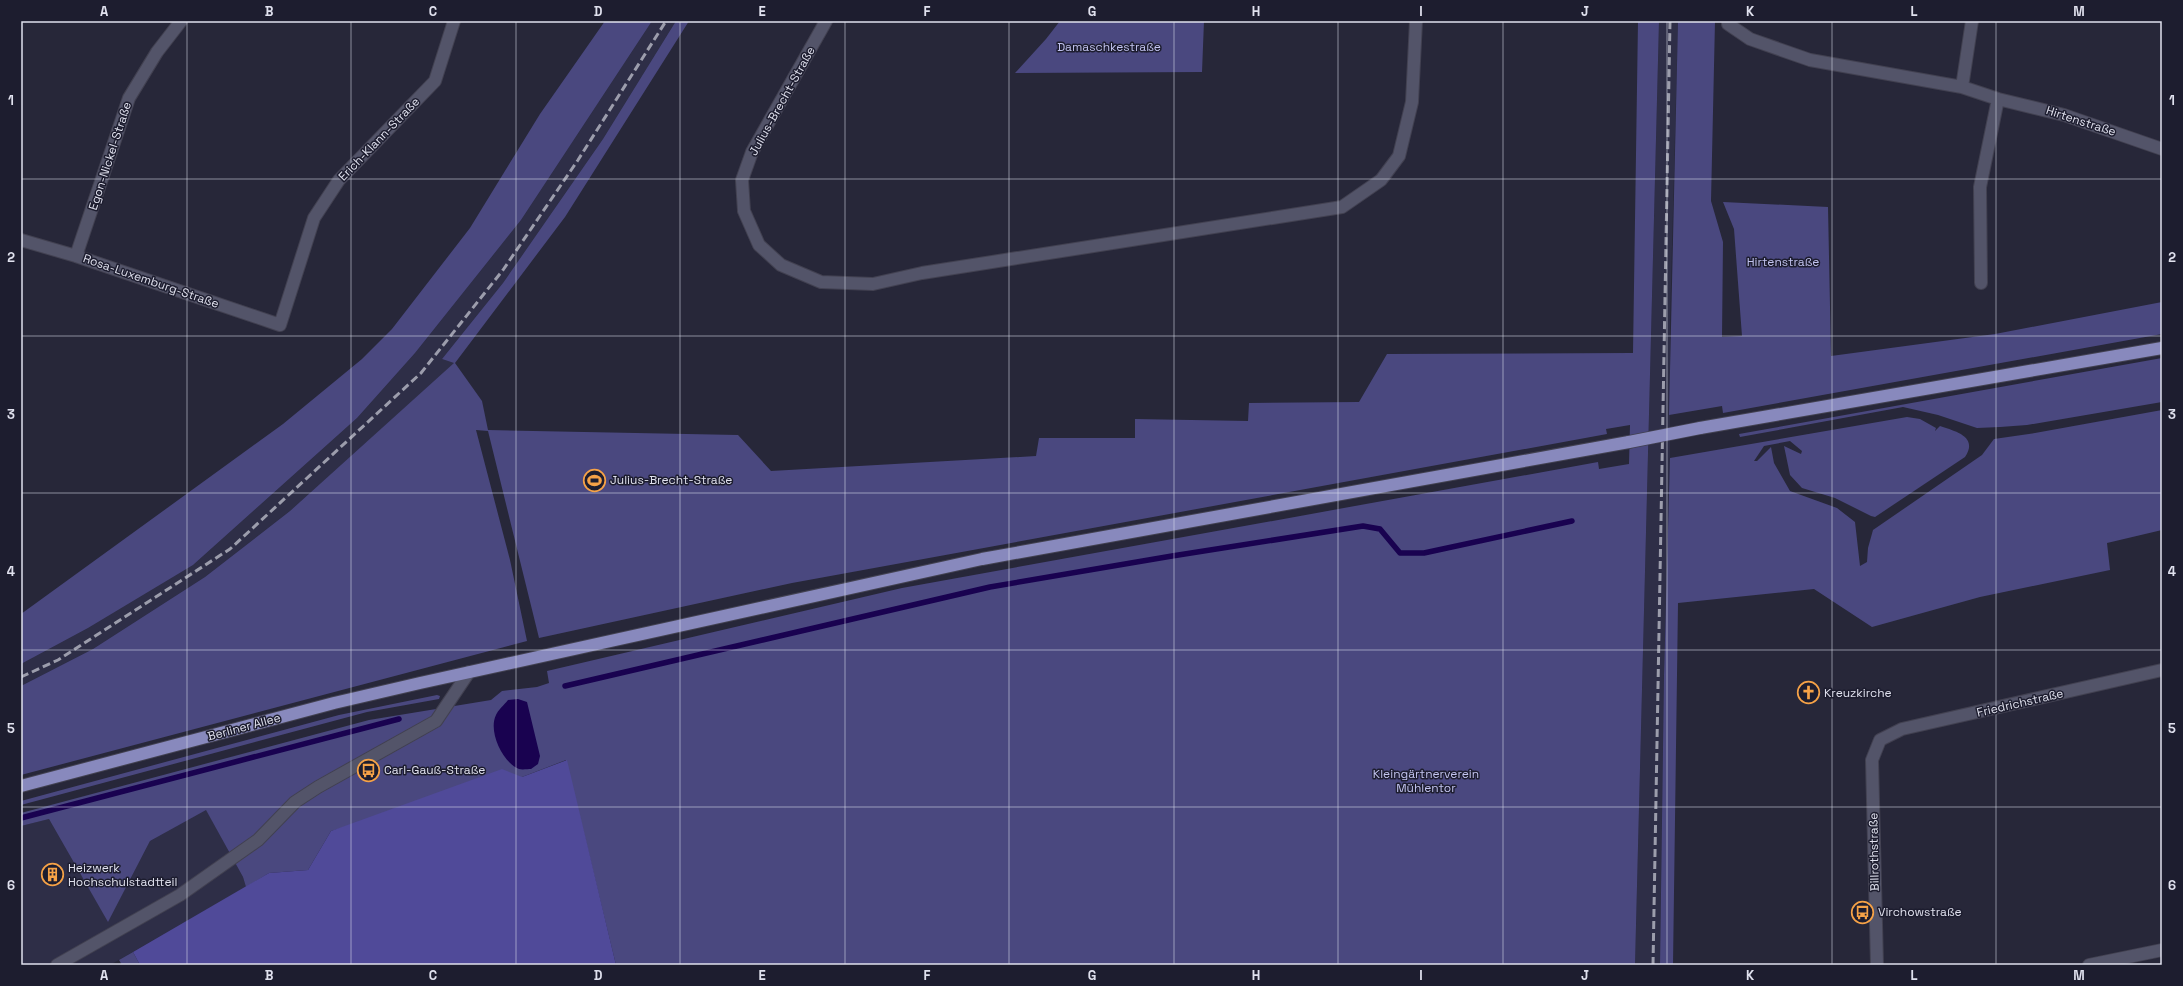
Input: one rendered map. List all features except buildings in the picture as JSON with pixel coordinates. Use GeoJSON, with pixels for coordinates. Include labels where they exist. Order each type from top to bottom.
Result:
{"type":"FeatureCollection","features":[{"type":"Feature","properties":{"kind":"main road","name":"Berliner Allee"},"geometry":{"type":"LineString","coordinates":[[21,786],[334,703],[982,559],[1700,428],[2162,348]]}},
{"type":"Feature","properties":{"kind":"street","name":"Egon-Nickel-Straße"},"geometry":{"type":"LineString","coordinates":[[76,256],[129,98],[157,52],[180,21]]}},
{"type":"Feature","properties":{"kind":"street","name":"Erich-Klann-Straße"},"geometry":{"type":"LineString","coordinates":[[280,325],[314,218],[338,180],[435,81],[454,21]]}},
{"type":"Feature","properties":{"kind":"street","name":"Julius-Brecht-Straße"},"geometry":{"type":"LineString","coordinates":[[826,21],[752,152],[742,180],[744,211],[759,245],[781,265],[822,282],[873,284],[922,273],[1342,207],[1381,180],[1399,156],[1412,102],[1416,21]]}},
{"type":"Feature","properties":{"kind":"street"},"geometry":{"type":"LineString","coordinates":[[1962,87],[1972,21]]}},
{"type":"Feature","properties":{"kind":"street","name":"Hirtenstraße"},"geometry":{"type":"LineString","coordinates":[[1728,23],[1750,40],[1810,60],[1962,87],[1998,99],[2064,115],[2162,149]]}},
{"type":"Feature","properties":{"kind":"street"},"geometry":{"type":"LineString","coordinates":[[1981,283],[1980,187],[1998,99]]}},
{"type":"Feature","properties":{"kind":"street","name":"Rosa-Luxemburg-Straße"},"geometry":{"type":"LineString","coordinates":[[21,240],[76,256],[280,325]]}},
{"type":"Feature","properties":{"kind":"street","name":"Friedrichstraße"},"geometry":{"type":"LineString","coordinates":[[1880,740],[1902,729],[2162,670]]}},
{"type":"Feature","properties":{"kind":"street"},"geometry":{"type":"LineString","coordinates":[[57,965],[180,895],[258,840],[295,802],[318,787],[436,721],[468,672]]}},
{"type":"Feature","properties":{"kind":"street","name":"Billrothstraße"},"geometry":{"type":"LineString","coordinates":[[1877,965],[1872,760],[1880,740]]}},
{"type":"Feature","properties":{"kind":"street"},"geometry":{"type":"LineString","coordinates":[[2089,965],[2162,950]]}},
{"type":"Feature","properties":{"kind":"shaded area"},"geometry":{"type":"Polygon","coordinates":[[[652,21],[676,21],[603,139],[503,283],[442,359],[455,363],[290,511],[205,577],[93,649],[21,686],[21,664],[88,628],[193,565],[357,418],[415,353],[521,220],[652,21]]]}},
{"type":"Feature","properties":{"kind":"shaded area"},"geometry":{"type":"Polygon","coordinates":[[[1659,21],[1678,21],[1670,322],[1670,458],[1664,675],[1660,965],[1635,965],[1659,21]]]}},
{"type":"Feature","properties":{"kind":"shaded area"},"geometry":{"type":"Polygon","coordinates":[[[518,699],[527,702],[540,756],[538,764],[531,769],[519,769],[507,760],[495,737],[494,722],[497,713],[508,700],[518,699]]]}},
{"type":"Feature","properties":{"kind":"shaded area"},"geometry":{"type":"Polygon","coordinates":[[[567,760],[616,965],[140,965],[133,952],[269,873],[308,870],[331,831],[502,769],[522,777],[567,760]]]}},
{"type":"Feature","properties":{"kind":"shaded area"},"geometry":{"type":"Polygon","coordinates":[[[206,809],[243,877],[246,887],[110,965],[21,965],[21,826],[49,819],[108,921],[150,841],[206,809]]]}},
{"type":"Feature","properties":{"kind":"green space"},"geometry":{"type":"Polygon","coordinates":[[[605,21],[652,21],[521,220],[415,353],[357,418],[193,565],[88,628],[21,664],[21,614],[283,424],[362,359],[392,329],[470,228],[540,114],[605,21]]]}},
{"type":"Feature","properties":{"kind":"green space","name":"Kleingärtnerverein Mühlentor"},"geometry":{"type":"Polygon","coordinates":[[[676,21],[689,21],[565,217],[455,363],[482,401],[488,430],[738,435],[771,471],[1036,456],[1039,438],[1135,438],[1135,419],[1248,421],[1249,403],[1359,402],[1387,354],[1633,353],[1638,21],[1659,21],[1635,965],[616,965],[566,760],[522,777],[331,831],[308,870],[269,873],[246,887],[243,877],[206,810],[150,841],[108,922],[49,819],[21,826],[21,813],[369,720],[491,700],[502,691],[537,687],[549,683],[547,671],[902,588],[1598,462],[1599,469],[1629,464],[1630,425],[1606,429],[1607,434],[792,583],[539,638],[488,431],[476,430],[510,560],[527,641],[21,775],[21,686],[93,649],[205,577],[290,511],[454,363],[442,359],[503,283],[603,139],[676,21]]]}},
{"type":"Feature","properties":{"kind":"green space","name":"Damaschkestraße"},"geometry":{"type":"Polygon","coordinates":[[[1060,21],[1204,21],[1202,72],[1015,73],[1060,21]]]}},
{"type":"Feature","properties":{"kind":"green space"},"geometry":{"type":"Polygon","coordinates":[[[1678,21],[1715,21],[1711,201],[1723,242],[1722,337],[1742,336],[1734,229],[1723,202],[1828,207],[1831,356],[1995,334],[2162,302],[2162,334],[1723,413],[1722,406],[1669,415],[1678,21]]]}},
{"type":"Feature","properties":{"kind":"green space"},"geometry":{"type":"Polygon","coordinates":[[[2162,358],[2162,402],[2027,425],[1977,428],[1938,415],[1903,407],[1740,437],[1739,434],[2162,358]]]}},
{"type":"Feature","properties":{"kind":"green space"},"geometry":{"type":"Polygon","coordinates":[[[2162,410],[2162,530],[2107,543],[2110,570],[1980,597],[1872,627],[1814,589],[1678,603],[1673,965],[1660,965],[1664,675],[1670,458],[1907,417],[1920,419],[1936,428],[1935,431],[1940,426],[1958,432],[1967,439],[1969,450],[1965,457],[1875,517],[1835,498],[1802,488],[1790,475],[1784,446],[1801,454],[1802,451],[1790,441],[1764,446],[1754,461],[1757,461],[1771,447],[1774,463],[1790,491],[1837,508],[1855,522],[1860,566],[1867,562],[1868,548],[1873,530],[1982,455],[1994,439],[2162,410]]]}},
{"type":"Feature","properties":{"kind":"green space"},"geometry":{"type":"Polygon","coordinates":[[[437,695],[440,696],[439,699],[367,712],[21,805],[21,801],[339,715],[437,695]]]}},
{"type":"Feature","properties":{"kind":"green space"},"geometry":{"type":"Polygon","coordinates":[[[133,952],[140,965],[122,965],[119,960],[133,952]]]}},
{"type":"Feature","properties":{"kind":"waterway"},"geometry":{"type":"LineString","coordinates":[[565,686],[990,587],[1172,556],[1363,526],[1380,529],[1400,553],[1424,553],[1572,521]]}},
{"type":"Feature","properties":{"kind":"waterway"},"geometry":{"type":"LineString","coordinates":[[21,818],[399,719]]}},
{"type":"Feature","properties":{"kind":"railway"},"geometry":{"type":"LineString","coordinates":[[21,677],[58,660],[230,549],[421,373],[503,270],[578,160],[666,21]]}},
{"type":"Feature","properties":{"kind":"railway"},"geometry":{"type":"LineString","coordinates":[[1653,965],[1670,21]]}},
{"type":"Feature","properties":{"kind":"place","name":"Julius-Brecht-Straße"},"geometry":{"type":"Point","coordinates":[595,480]}},
{"type":"Feature","properties":{"kind":"place","name":"Kreuzkirche"},"geometry":{"type":"Point","coordinates":[1809,693]}},
{"type":"Feature","properties":{"kind":"place","name":"Carl-Gauß-Straße"},"geometry":{"type":"Point","coordinates":[369,770]}},
{"type":"Feature","properties":{"kind":"place","name":"Heizwerk Hochschulstadtteil"},"geometry":{"type":"Point","coordinates":[53,875]}},
{"type":"Feature","properties":{"kind":"place","name":"Virchowstraße"},"geometry":{"type":"Point","coordinates":[1863,912]}}]}
